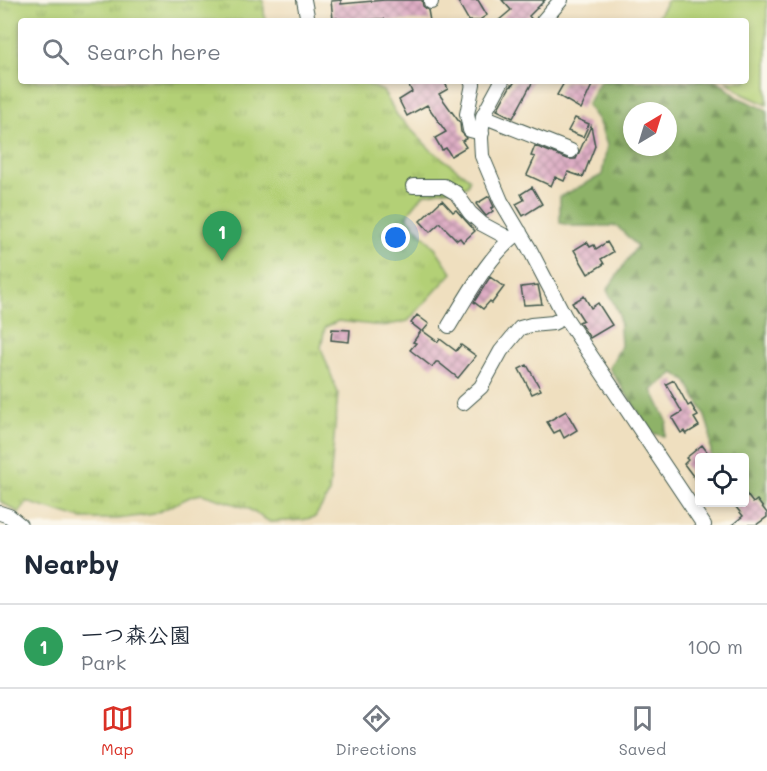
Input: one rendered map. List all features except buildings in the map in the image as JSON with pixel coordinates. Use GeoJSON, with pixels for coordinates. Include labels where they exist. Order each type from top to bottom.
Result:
{"type":"FeatureCollection","features":[{"type":"Feature","properties":{"kind":"street"},"geometry":{"type":"LineString","coordinates":[[304,0],[307,18]]}},
{"type":"Feature","properties":{"kind":"street"},"geometry":{"type":"LineString","coordinates":[[546,18],[561,0]]}},
{"type":"Feature","properties":{"kind":"street"},"geometry":{"type":"LineString","coordinates":[[473,84],[467,114],[470,130],[482,133]]}},
{"type":"Feature","properties":{"kind":"street"},"geometry":{"type":"LineString","coordinates":[[500,84],[483,116],[482,156],[515,236],[565,318],[705,525]]}},
{"type":"Feature","properties":{"kind":"street"},"geometry":{"type":"LineString","coordinates":[[483,116],[571,151]]}},
{"type":"Feature","properties":{"kind":"street"},"geometry":{"type":"LineString","coordinates":[[413,186],[444,186],[456,193],[470,213],[482,224],[515,236]]}},
{"type":"Feature","properties":{"kind":"street"},"geometry":{"type":"LineString","coordinates":[[449,326],[476,282],[515,236]]}},
{"type":"Feature","properties":{"kind":"street"},"geometry":{"type":"LineString","coordinates":[[462,403],[481,387],[501,351],[520,328],[565,318]]}},
{"type":"Feature","properties":{"kind":"street"},"geometry":{"type":"LineString","coordinates":[[0,513],[9,516],[20,525]]}},
{"type":"Feature","properties":{"kind":"green space"},"geometry":{"type":"Polygon","coordinates":[[[0,0],[263,0],[265,18],[18,18],[18,84],[368,84],[383,91],[397,115],[430,149],[470,179],[467,186],[424,194],[406,216],[436,249],[452,273],[408,321],[383,326],[338,321],[325,327],[321,348],[338,393],[329,494],[315,517],[270,522],[247,508],[202,494],[192,496],[154,514],[118,519],[82,519],[27,502],[19,513],[0,501],[0,0]]]}},
{"type":"Feature","properties":{"kind":"green space"},"geometry":{"type":"Polygon","coordinates":[[[668,0],[767,0],[767,105],[743,94],[731,84],[749,84],[749,18],[657,18],[668,0]]]}},
{"type":"Feature","properties":{"kind":"green space"},"geometry":{"type":"Polygon","coordinates":[[[598,84],[722,84],[739,98],[767,110],[767,507],[749,493],[749,453],[711,453],[710,432],[704,413],[687,382],[674,373],[652,390],[667,421],[664,436],[652,433],[609,368],[621,346],[619,314],[607,290],[637,246],[617,226],[573,226],[560,223],[560,197],[602,175],[607,145],[598,120],[587,105],[598,84]]]}},
{"type":"Feature","properties":{"kind":"place","name":"一つ森公園"},"geometry":{"type":"Point","coordinates":[222,261]}}]}
